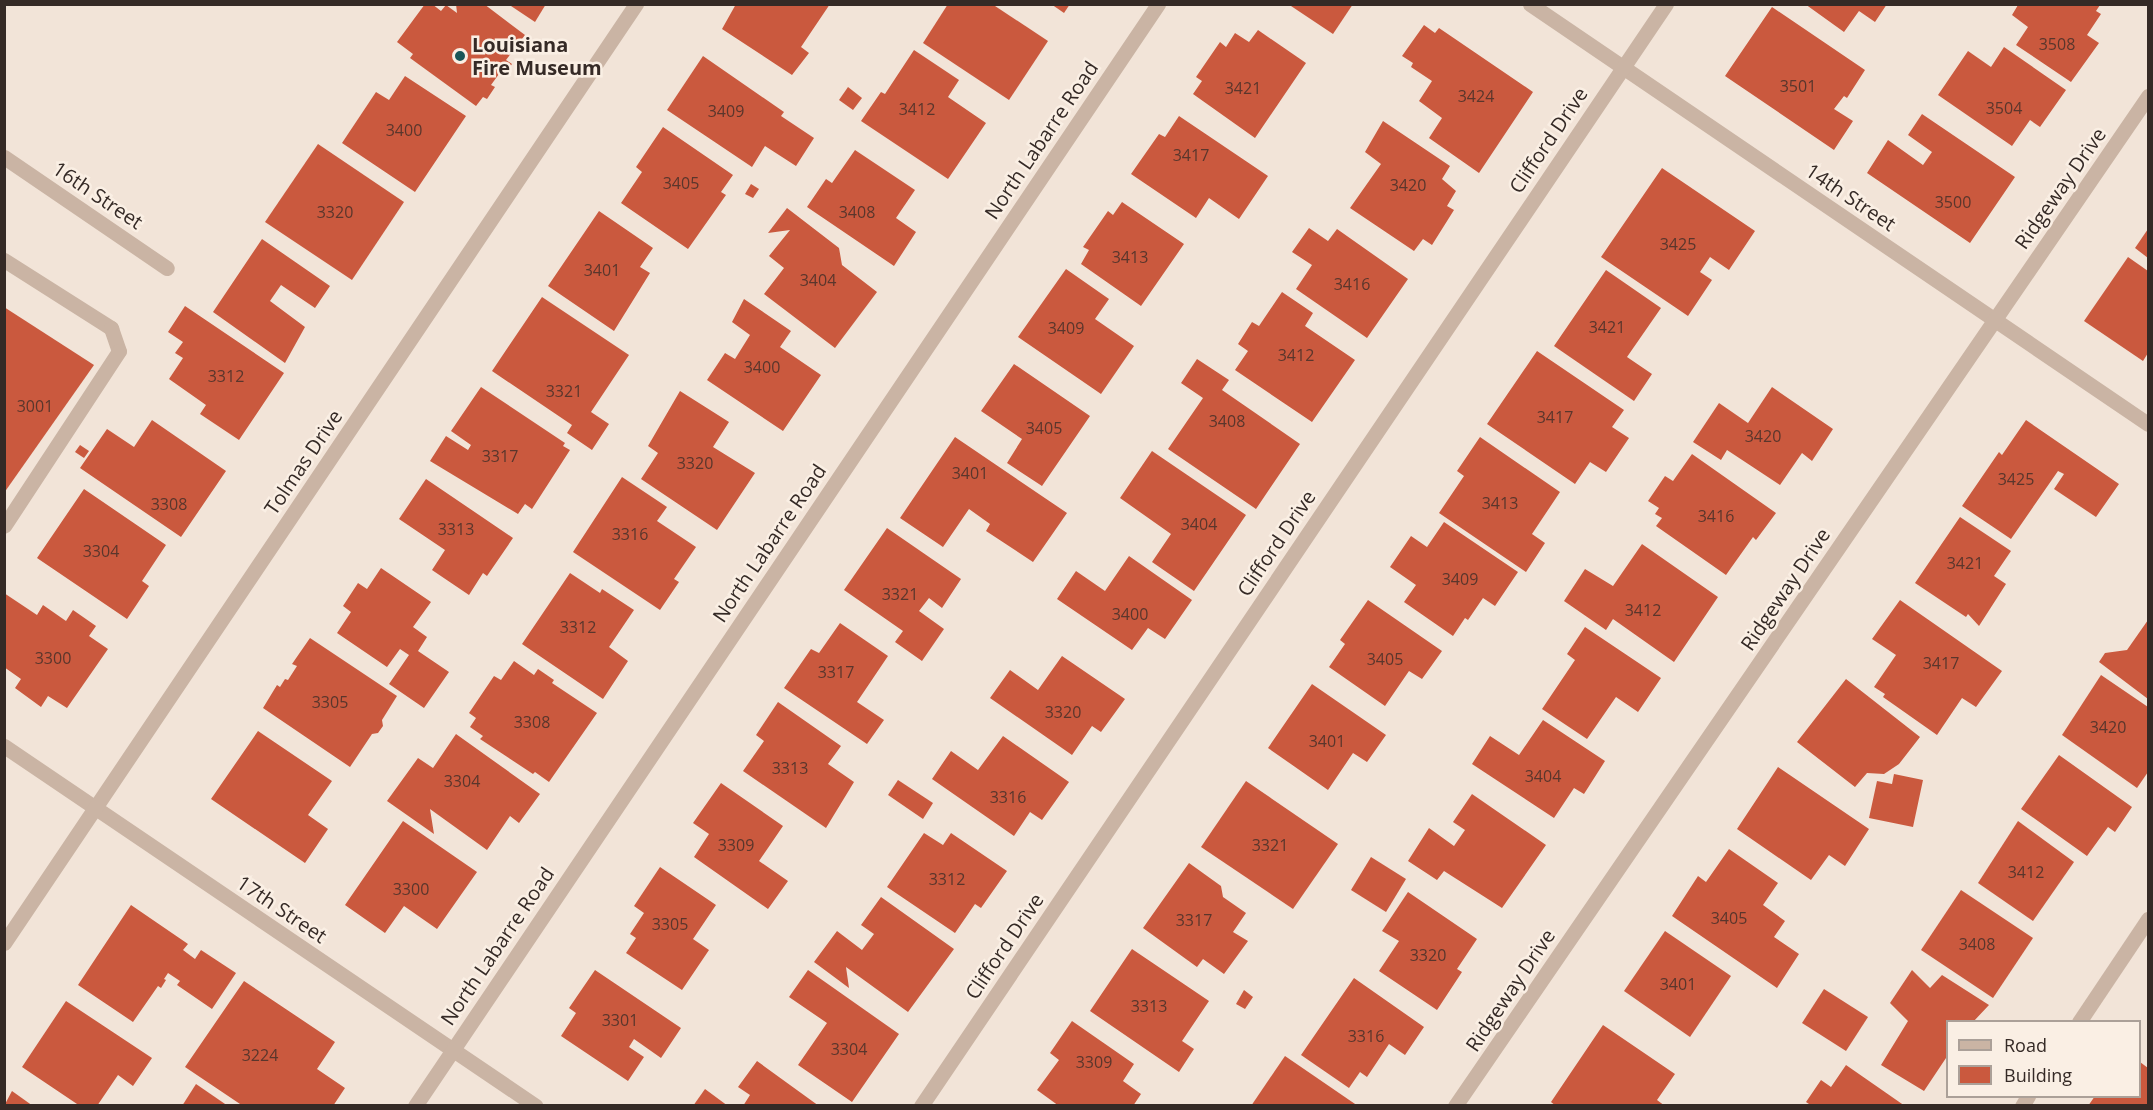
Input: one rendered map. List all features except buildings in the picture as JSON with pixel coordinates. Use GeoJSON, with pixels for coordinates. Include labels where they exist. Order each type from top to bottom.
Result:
{"type":"FeatureCollection","features":[{"type":"Feature","properties":{"kind":"street","name":"Tolmas Drive"},"geometry":{"type":"LineString","coordinates":[[4,943],[636,4]]}},
{"type":"Feature","properties":{"kind":"street","name":"North Labarre Road"},"geometry":{"type":"LineString","coordinates":[[415,1106],[1158,4]]}},
{"type":"Feature","properties":{"kind":"street","name":"14th Street"},"geometry":{"type":"LineString","coordinates":[[1530,4],[2148,424]]}},
{"type":"Feature","properties":{"kind":"street","name":"Clifford Drive"},"geometry":{"type":"LineString","coordinates":[[921,1106],[1666,4]]}},
{"type":"Feature","properties":{"kind":"street","name":"Ridgeway Drive"},"geometry":{"type":"LineString","coordinates":[[1455,1106],[2148,96]]}},
{"type":"Feature","properties":{"kind":"street","name":"16th Street"},"geometry":{"type":"LineString","coordinates":[[4,157],[167,268]]}},
{"type":"Feature","properties":{"kind":"street"},"geometry":{"type":"LineString","coordinates":[[4,260],[111,328],[120,351],[4,526]]}},
{"type":"Feature","properties":{"kind":"street","name":"17th Street"},"geometry":{"type":"LineString","coordinates":[[4,746],[536,1106]]}},
{"type":"Feature","properties":{"kind":"street"},"geometry":{"type":"LineString","coordinates":[[2080,1020],[2148,919]]}},
{"type":"Feature","properties":{"kind":"place","name":"Louisiana Fire Museum"},"geometry":{"type":"Point","coordinates":[460,56]}}]}
